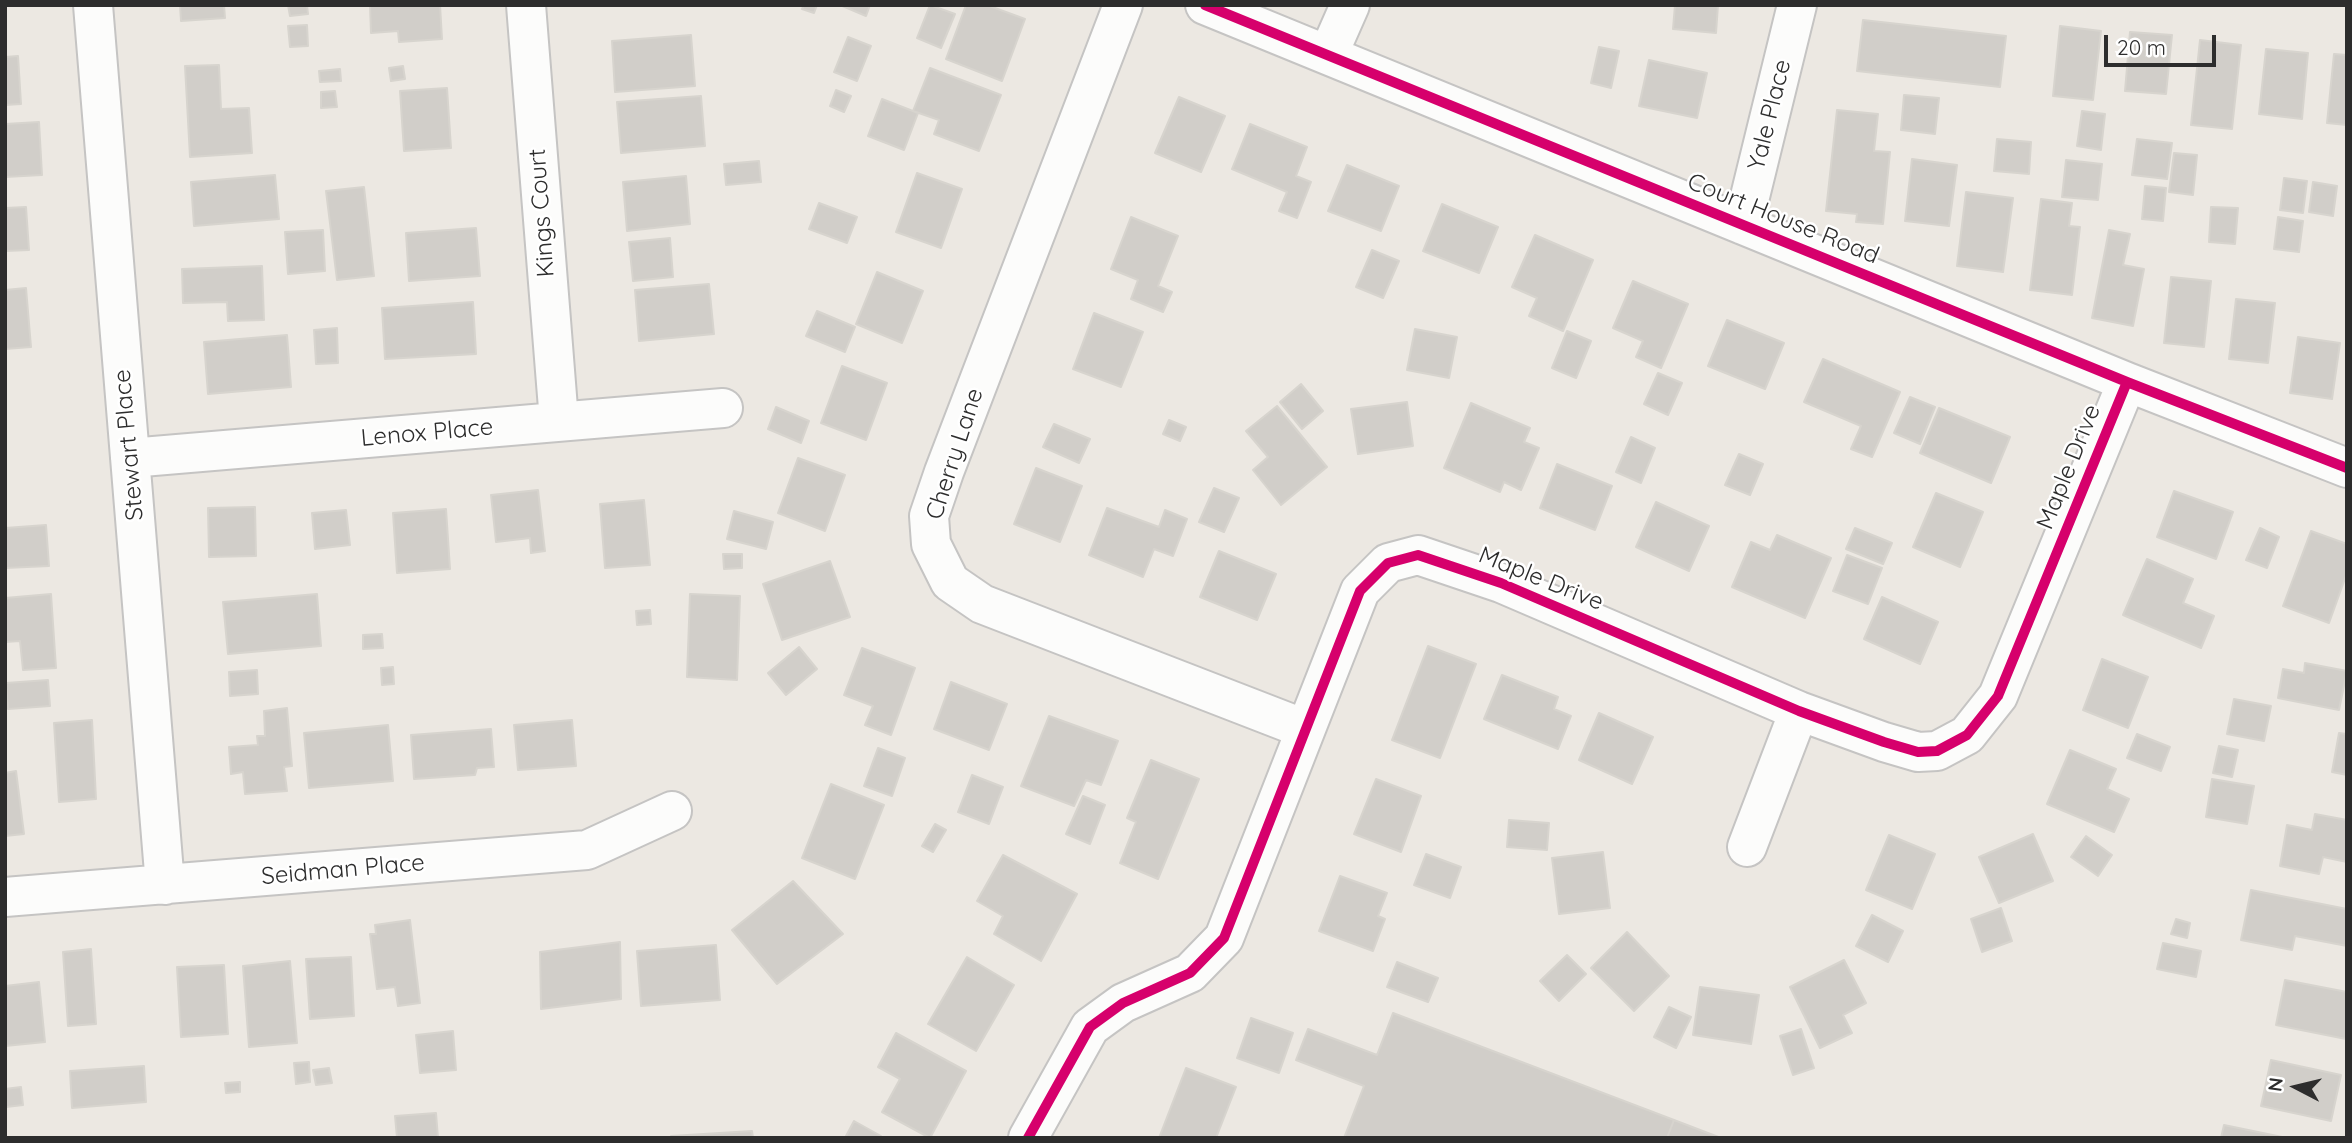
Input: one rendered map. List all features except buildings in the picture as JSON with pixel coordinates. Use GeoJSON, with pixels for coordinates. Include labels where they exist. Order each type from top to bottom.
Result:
{"type":"FeatureCollection","features":[{"type":"Feature","properties":{"kind":"street","name":"Stewart Place"},"geometry":{"type":"LineString","coordinates":[[93,5],[165,885]]}},
{"type":"Feature","properties":{"kind":"street","name":"Kings Court"},"geometry":{"type":"LineString","coordinates":[[526,5],[559,422]]}},
{"type":"Feature","properties":{"kind":"street","name":"Cherry Lane"},"geometry":{"type":"LineString","coordinates":[[1122,5],[944,472],[929,516],[931,544],[950,582],[982,604],[1305,729]]}},
{"type":"Feature","properties":{"kind":"street"},"geometry":{"type":"LineString","coordinates":[[1328,55],[1350,5]]}},
{"type":"Feature","properties":{"kind":"street","name":"Yale Place"},"geometry":{"type":"LineString","coordinates":[[1743,225],[1797,5]]}},
{"type":"Feature","properties":{"kind":"street","name":"Court House Road"},"geometry":{"type":"LineString","coordinates":[[1216,7],[2127,382],[2347,468]]}},
{"type":"Feature","properties":{"kind":"street","name":"Maple Drive"},"geometry":{"type":"LineString","coordinates":[[1028,1138],[1090,1027],[1123,1003],[1190,973],[1224,938],[1360,591],[1388,563],[1418,555],[1501,583],[1799,711],[1918,752],[1937,751],[1967,735],[1998,696],[2127,382]]}},
{"type":"Feature","properties":{"kind":"street","name":"Lenox Place"},"geometry":{"type":"LineString","coordinates":[[130,458],[723,408]]}},
{"type":"Feature","properties":{"kind":"street"},"geometry":{"type":"LineString","coordinates":[[1747,847],[1799,711]]}},
{"type":"Feature","properties":{"kind":"street","name":"Seidman Place"},"geometry":{"type":"LineString","coordinates":[[5,897],[587,850],[672,810]]}},
{"type":"Feature","properties":{"kind":"cycle path"},"geometry":{"type":"LineString","coordinates":[[1205,5],[2127,382],[2347,468]]}},
{"type":"Feature","properties":{"kind":"cycle path"},"geometry":{"type":"LineString","coordinates":[[1028,1138],[1090,1027],[1123,1003],[1190,973],[1224,938],[1360,591],[1388,563],[1418,555],[1501,583],[1799,711],[1918,752],[1937,751],[1967,735],[1998,696],[2127,382]]}}]}
